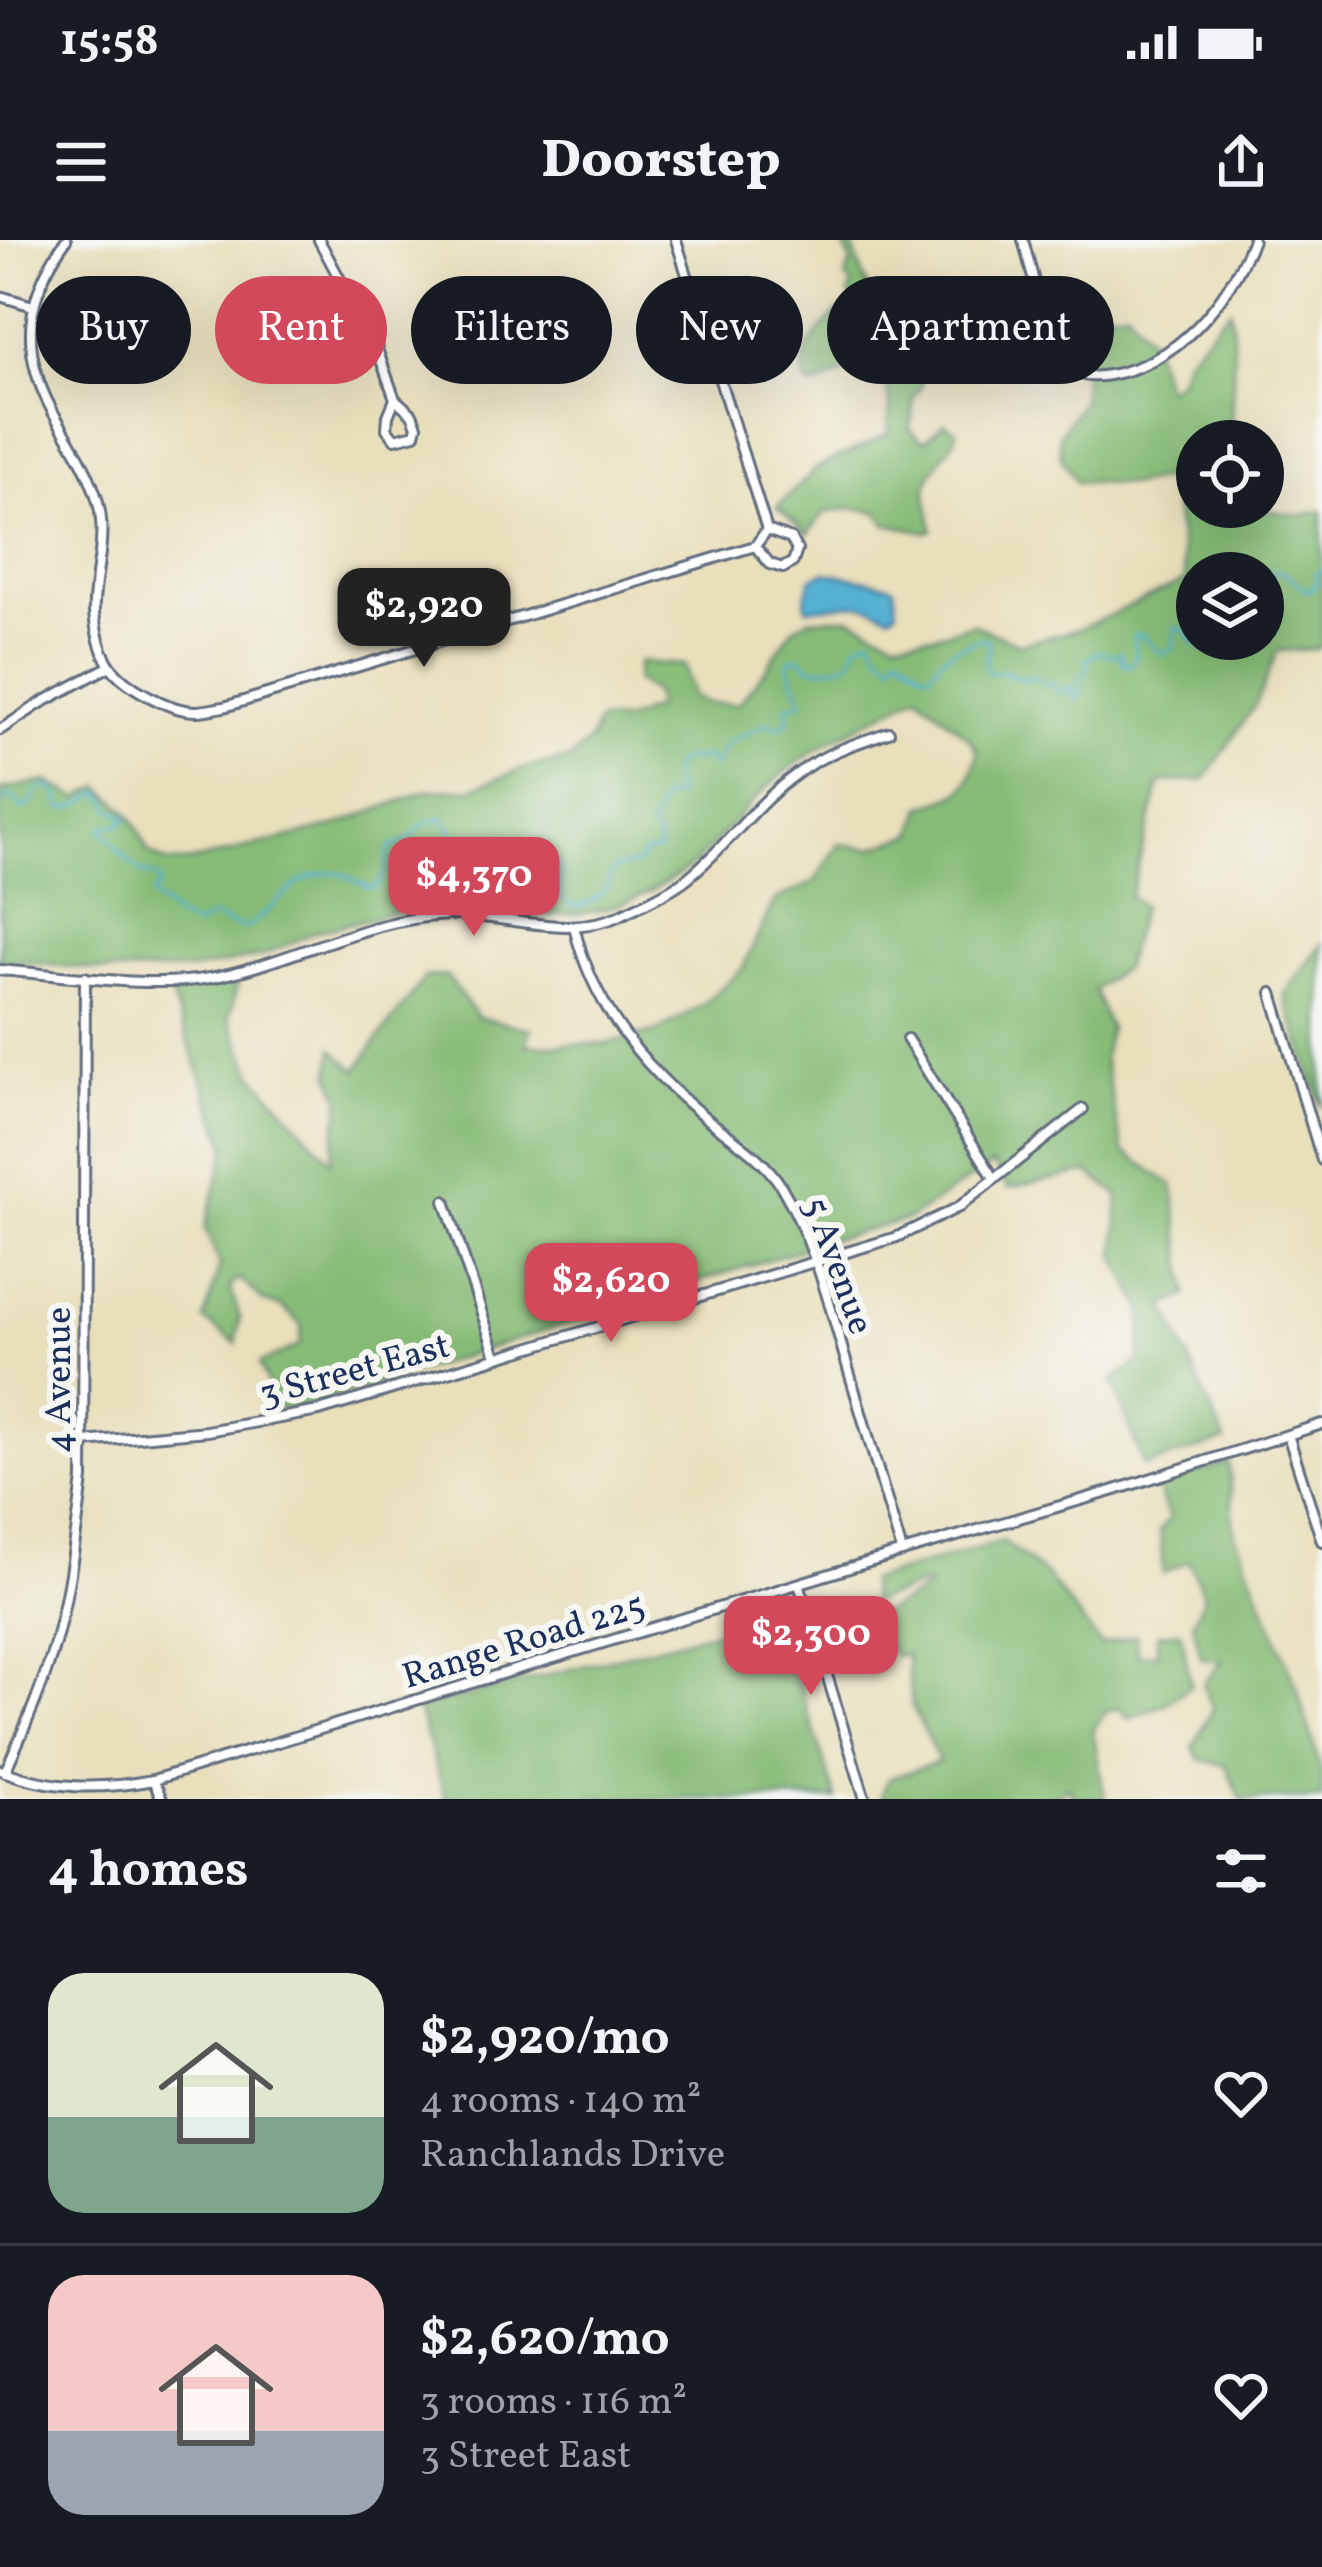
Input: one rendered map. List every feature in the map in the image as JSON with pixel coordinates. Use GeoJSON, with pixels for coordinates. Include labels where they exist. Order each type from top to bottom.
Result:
{"type":"FeatureCollection","features":[{"type":"Feature","properties":{"kind":"street"},"geometry":{"type":"LineString","coordinates":[[66,240],[33,306],[31,346],[38,382],[91,477],[99,508],[103,532],[93,605],[110,666],[161,702],[194,711],[224,707],[754,546],[767,530]]}},
{"type":"Feature","properties":{"kind":"street"},"geometry":{"type":"LineString","coordinates":[[320,240],[377,349],[394,399],[412,415],[415,434],[395,439],[387,430],[394,399]]}},
{"type":"Feature","properties":{"kind":"street"},"geometry":{"type":"LineString","coordinates":[[676,240],[767,530]]}},
{"type":"Feature","properties":{"kind":"street"},"geometry":{"type":"LineString","coordinates":[[1023,240],[1061,357],[1086,377],[1137,367],[1178,344],[1224,295],[1253,240]]}},
{"type":"Feature","properties":{"kind":"street"},"geometry":{"type":"LineString","coordinates":[[0,296],[33,306]]}},
{"type":"Feature","properties":{"kind":"street"},"geometry":{"type":"LineString","coordinates":[[754,546],[770,563],[783,568],[794,562],[797,550],[791,539],[767,530]]}},
{"type":"Feature","properties":{"kind":"street"},"geometry":{"type":"LineString","coordinates":[[0,730],[110,666]]}},
{"type":"Feature","properties":{"kind":"street"},"geometry":{"type":"LineString","coordinates":[[0,970],[170,982],[210,978],[388,926],[449,915],[574,926],[613,918],[689,877],[761,802],[799,772],[831,752],[889,731]]}},
{"type":"Feature","properties":{"kind":"street","name":"5 Avenue"},"geometry":{"type":"LineString","coordinates":[[574,926],[607,1010],[635,1052],[779,1183],[817,1262],[902,1552]]}},
{"type":"Feature","properties":{"kind":"street","name":"4 Avenue"},"geometry":{"type":"LineString","coordinates":[[3,1771],[46,1673],[74,1550],[85,1442],[85,977]]}},
{"type":"Feature","properties":{"kind":"street"},"geometry":{"type":"LineString","coordinates":[[1272,993],[1322,1160]]}},
{"type":"Feature","properties":{"kind":"street"},"geometry":{"type":"LineString","coordinates":[[908,1039],[994,1178]]}},
{"type":"Feature","properties":{"kind":"street","name":"3 Street East"},"geometry":{"type":"LineString","coordinates":[[85,1442],[207,1431],[319,1411],[897,1237],[946,1215],[1084,1109]]}},
{"type":"Feature","properties":{"kind":"street"},"geometry":{"type":"LineString","coordinates":[[445,1201],[496,1356]]}},
{"type":"Feature","properties":{"kind":"street","name":"Range Road 225"},"geometry":{"type":"LineString","coordinates":[[3,1771],[44,1784],[83,1789],[153,1780],[1322,1424]]}},
{"type":"Feature","properties":{"kind":"street"},"geometry":{"type":"LineString","coordinates":[[1288,1435],[1322,1541]]}},
{"type":"Feature","properties":{"kind":"street"},"geometry":{"type":"LineString","coordinates":[[799,1583],[865,1799]]}},
{"type":"Feature","properties":{"kind":"street"},"geometry":{"type":"LineString","coordinates":[[153,1780],[162,1799]]}},
{"type":"Feature","properties":{"kind":"green space"},"geometry":{"type":"Polygon","coordinates":[[[842,240],[850,240],[864,276],[846,276],[851,263],[842,240]]]}},
{"type":"Feature","properties":{"kind":"green space"},"geometry":{"type":"Polygon","coordinates":[[[1127,309],[1151,341],[1166,389],[1179,379],[1185,359],[1230,309],[1231,420],[1176,420],[1176,520],[1169,478],[1133,485],[1076,482],[1061,457],[1059,435],[1082,401],[1083,384],[1114,384],[1114,310],[1127,309]]]}},
{"type":"Feature","properties":{"kind":"green space"},"geometry":{"type":"Polygon","coordinates":[[[827,323],[827,381],[808,386],[805,355],[827,323]]]}},
{"type":"Feature","properties":{"kind":"green space"},"geometry":{"type":"Polygon","coordinates":[[[885,384],[921,384],[914,396],[909,428],[921,440],[944,423],[957,431],[928,482],[932,530],[886,524],[878,512],[853,508],[824,513],[808,534],[777,507],[817,468],[888,434],[890,400],[885,384]]]}},
{"type":"Feature","properties":{"kind":"green space"},"geometry":{"type":"Polygon","coordinates":[[[1322,511],[1322,646],[1284,651],[1284,552],[1181,552],[1177,528],[1284,528],[1284,513],[1322,511]]]}},
{"type":"Feature","properties":{"kind":"green space"},"geometry":{"type":"Polygon","coordinates":[[[1176,585],[1176,660],[1273,660],[1257,702],[1205,779],[1160,783],[1130,896],[1142,906],[1124,967],[1094,990],[1109,1028],[1103,1058],[1123,1151],[1173,1185],[1188,1295],[1165,1305],[1225,1441],[1144,1466],[1112,1380],[1140,1362],[1143,1310],[1116,1257],[1119,1196],[1088,1172],[1008,1188],[993,1164],[909,1219],[298,1409],[278,1408],[259,1364],[300,1345],[302,1325],[282,1307],[264,1302],[240,1279],[230,1286],[240,1318],[236,1343],[204,1320],[220,1265],[205,1229],[227,1147],[170,992],[238,982],[229,1018],[253,1074],[331,1161],[341,1098],[331,1075],[333,1048],[357,1071],[425,977],[447,976],[477,1017],[531,1029],[526,1045],[605,1044],[658,1031],[703,1004],[743,968],[774,901],[814,882],[839,844],[872,848],[914,834],[922,807],[955,795],[966,785],[978,752],[970,739],[918,694],[798,762],[692,865],[648,892],[606,909],[562,915],[493,906],[484,890],[459,873],[422,878],[418,907],[318,931],[261,956],[193,970],[120,972],[0,960],[0,790],[47,781],[78,798],[100,787],[129,815],[147,851],[168,863],[194,861],[335,826],[429,790],[470,789],[526,768],[571,759],[589,741],[598,721],[624,721],[656,707],[653,692],[636,681],[638,662],[684,665],[693,698],[738,704],[792,629],[808,619],[848,617],[897,639],[973,624],[1019,644],[1080,629],[1176,585]]]}},
{"type":"Feature","properties":{"kind":"green space"},"geometry":{"type":"Polygon","coordinates":[[[1322,944],[1322,1108],[1284,995],[1322,944]]]}},
{"type":"Feature","properties":{"kind":"green space"},"geometry":{"type":"Polygon","coordinates":[[[1229,1463],[1234,1532],[1296,1685],[1322,1774],[1322,1799],[1241,1799],[1226,1765],[1200,1760],[1193,1747],[1213,1709],[1203,1685],[1222,1661],[1201,1658],[1193,1622],[1204,1596],[1189,1561],[1163,1573],[1160,1531],[1169,1518],[1156,1484],[1229,1463]]]}},
{"type":"Feature","properties":{"kind":"green space"},"geometry":{"type":"Polygon","coordinates":[[[1003,1541],[1047,1576],[1101,1645],[1136,1635],[1138,1655],[1157,1653],[1157,1634],[1181,1631],[1191,1685],[1166,1704],[1128,1719],[1120,1708],[1104,1713],[1093,1731],[1105,1799],[1074,1799],[1069,1787],[1048,1799],[883,1799],[889,1778],[939,1762],[912,1706],[906,1654],[895,1656],[881,1637],[854,1646],[853,1628],[928,1589],[928,1584],[871,1602],[869,1581],[1003,1541]]]}},
{"type":"Feature","properties":{"kind":"green space"},"geometry":{"type":"Polygon","coordinates":[[[777,1615],[836,1799],[446,1799],[418,1709],[777,1615]]]}},
{"type":"Feature","properties":{"kind":"water"},"geometry":{"type":"Polygon","coordinates":[[[825,572],[894,587],[897,610],[890,615],[858,604],[807,608],[811,578],[825,572]]]}},
{"type":"Feature","properties":{"kind":"waterway"},"geometry":{"type":"LineString","coordinates":[[1284,573],[1308,591],[1322,569]]}},
{"type":"Feature","properties":{"kind":"waterway"},"geometry":{"type":"LineString","coordinates":[[0,807],[12,797],[23,809],[28,808],[37,791],[47,785],[57,792],[62,808],[104,795],[112,809],[127,818],[101,829],[134,867],[158,878],[154,898],[196,926],[212,917],[244,928],[295,886],[320,874],[340,874],[371,888],[377,886],[391,848],[407,842],[423,824],[442,818],[454,831],[462,854],[502,873],[556,862],[563,874],[563,899],[574,907],[602,893],[614,869],[659,851],[650,828],[663,797],[677,797],[672,780],[675,764],[685,758],[708,757],[716,764],[727,743],[768,723],[780,728],[789,721],[786,707],[802,702],[788,665],[792,658],[800,657],[817,668],[835,666],[852,660],[857,644],[871,637],[893,663],[899,653],[931,673],[946,654],[983,638],[989,644],[988,673],[1007,672],[1023,680],[1034,677],[1044,686],[1051,681],[1059,693],[1072,688],[1076,699],[1081,695],[1079,679],[1087,673],[1086,660],[1096,653],[1113,656],[1121,652],[1122,663],[1130,666],[1137,654],[1133,636],[1145,637],[1161,654],[1173,649],[1176,628]]}}]}
